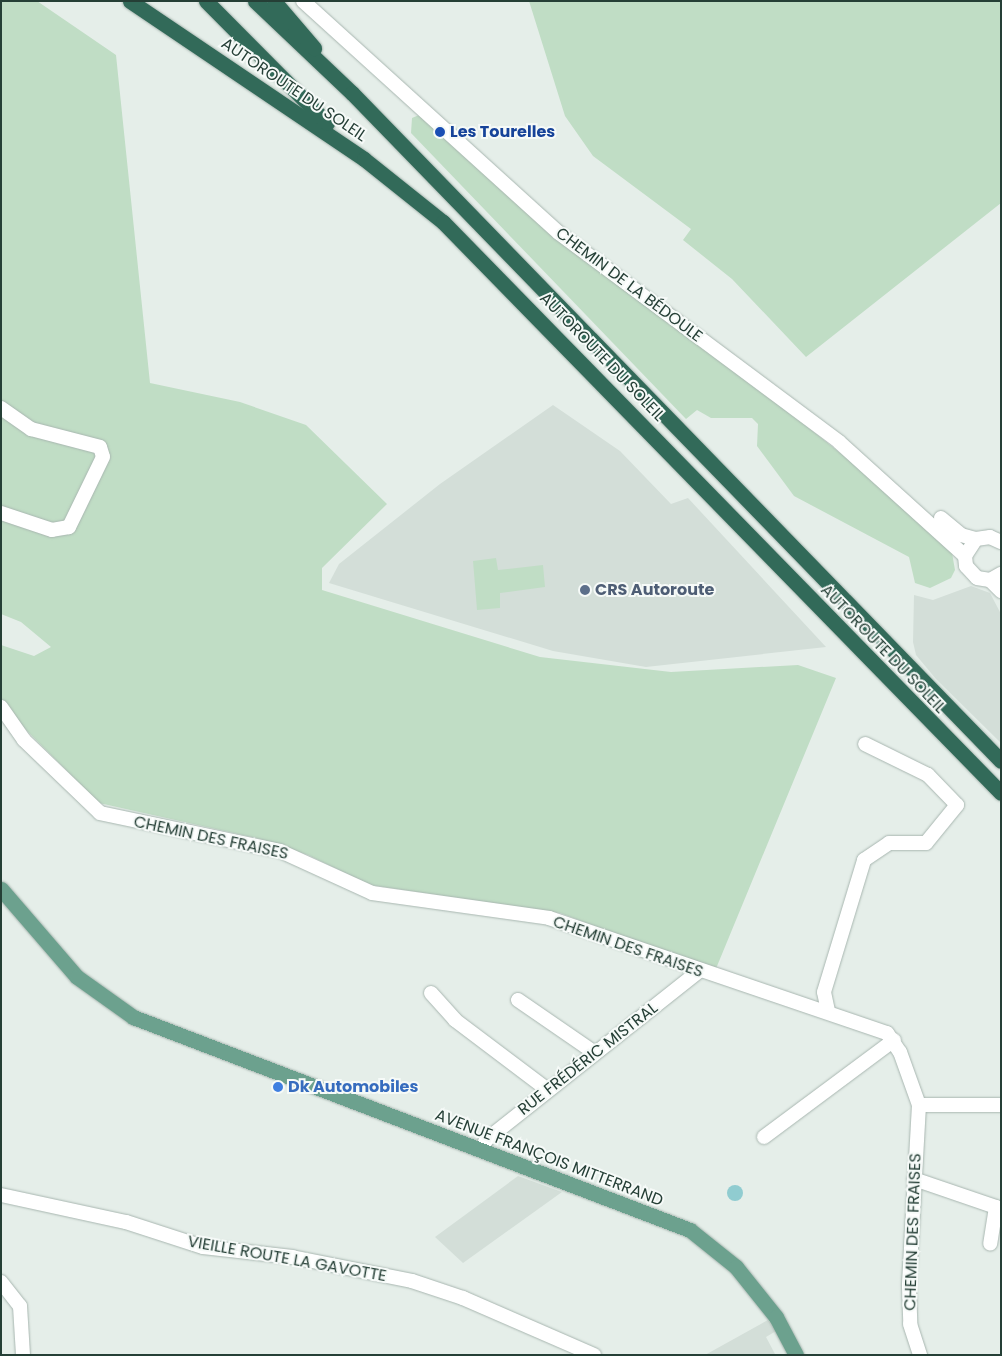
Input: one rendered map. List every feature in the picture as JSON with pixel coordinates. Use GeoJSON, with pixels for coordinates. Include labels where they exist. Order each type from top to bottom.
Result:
{"type":"FeatureCollection","features":[{"type":"Feature","properties":{"kind":"highway","name":"AUTOROUTE DU SOLEIL"},"geometry":{"type":"LineString","coordinates":[[130,1],[364,159],[487,264],[1001,793]]}},
{"type":"Feature","properties":{"kind":"highway"},"geometry":{"type":"LineString","coordinates":[[206,1],[364,159]]}},
{"type":"Feature","properties":{"kind":"highway","name":"AUTOROUTE DU SOLEIL"},"geometry":{"type":"LineString","coordinates":[[255,1],[352,93],[1001,761]]}},
{"type":"Feature","properties":{"kind":"highway"},"geometry":{"type":"LineString","coordinates":[[274,1],[352,93]]}},
{"type":"Feature","properties":{"kind":"main road","name":"AVENUE FRANÇOIS MITTERRAND"},"geometry":{"type":"LineString","coordinates":[[1,889],[77,977],[133,1017],[690,1230],[712,1244],[736,1267],[776,1317],[796,1355]]}},
{"type":"Feature","properties":{"kind":"street","name":"CHEMIN DE LA BÉDOULE"},"geometry":{"type":"LineString","coordinates":[[303,1],[559,233],[840,442],[965,556],[970,573],[995,577]]}},
{"type":"Feature","properties":{"kind":"street","name":"CHEMIN DE LA BÉDOULE"},"geometry":{"type":"LineString","coordinates":[[315,1],[563,227],[736,353],[961,535],[976,539],[990,537],[1001,542]]}},
{"type":"Feature","properties":{"kind":"street"},"geometry":{"type":"LineString","coordinates":[[1,408],[31,429],[100,447],[103,457],[69,527],[52,530],[1,514]]}},
{"type":"Feature","properties":{"kind":"street"},"geometry":{"type":"LineString","coordinates":[[965,556],[976,539]]}},
{"type":"Feature","properties":{"kind":"street"},"geometry":{"type":"LineString","coordinates":[[995,577],[1001,591]]}},
{"type":"Feature","properties":{"kind":"street","name":"CHEMIN DES FRAISES"},"geometry":{"type":"LineString","coordinates":[[1,707],[24,740],[100,813],[280,851],[372,893],[549,918],[699,971],[880,1029],[894,1040],[919,1105],[914,1179],[910,1314],[920,1355]]}},
{"type":"Feature","properties":{"kind":"street"},"geometry":{"type":"LineString","coordinates":[[828,1011],[824,992],[864,860],[889,843],[926,843],[957,806],[928,776],[865,744]]}},
{"type":"Feature","properties":{"kind":"street","name":"RUE FRÉDÉRIC MISTRAL"},"geometry":{"type":"LineString","coordinates":[[481,1150],[486,1140],[699,971]]}},
{"type":"Feature","properties":{"kind":"street"},"geometry":{"type":"LineString","coordinates":[[431,993],[455,1020],[548,1090]]}},
{"type":"Feature","properties":{"kind":"street"},"geometry":{"type":"LineString","coordinates":[[518,1000],[595,1053]]}},
{"type":"Feature","properties":{"kind":"street"},"geometry":{"type":"LineString","coordinates":[[764,1137],[894,1040]]}},
{"type":"Feature","properties":{"kind":"street"},"geometry":{"type":"LineString","coordinates":[[919,1105],[1001,1105]]}},
{"type":"Feature","properties":{"kind":"street"},"geometry":{"type":"LineString","coordinates":[[914,1179],[996,1207],[990,1244]]}},
{"type":"Feature","properties":{"kind":"street","name":"VIEILLE ROUTE LA GAVOTTE"},"geometry":{"type":"LineString","coordinates":[[1,1195],[126,1222],[203,1247],[292,1257],[412,1281],[463,1298],[594,1355]]}},
{"type":"Feature","properties":{"kind":"street"},"geometry":{"type":"LineString","coordinates":[[1,1282],[20,1306],[23,1355]]}},
{"type":"Feature","properties":{"kind":"shaded area"},"geometry":{"type":"Polygon","coordinates":[[[553,405],[620,451],[671,504],[688,498],[826,647],[646,667],[553,651],[329,583],[339,564],[440,484],[553,405]]]}},
{"type":"Feature","properties":{"kind":"shaded area"},"geometry":{"type":"Polygon","coordinates":[[[971,586],[990,593],[1001,614],[1001,743],[936,679],[916,655],[913,642],[914,595],[933,600],[971,586]]]}},
{"type":"Feature","properties":{"kind":"shaded area"},"geometry":{"type":"Polygon","coordinates":[[[518,1176],[562,1192],[463,1263],[435,1237],[518,1176]]]}},
{"type":"Feature","properties":{"kind":"shaded area"},"geometry":{"type":"Polygon","coordinates":[[[768,1320],[776,1331],[766,1337],[775,1354],[705,1355],[768,1320]]]}},
{"type":"Feature","properties":{"kind":"green space"},"geometry":{"type":"Polygon","coordinates":[[[1,1],[37,1],[116,55],[150,383],[240,402],[306,425],[387,504],[322,568],[322,590],[540,657],[671,672],[798,665],[836,678],[715,971],[560,913],[370,885],[308,855],[260,839],[99,803],[23,727],[1,698],[1,645],[34,656],[51,647],[21,622],[1,614],[1,1]]]}},
{"type":"Feature","properties":{"kind":"green space"},"geometry":{"type":"Polygon","coordinates":[[[529,1],[1001,1],[1001,203],[806,357],[732,279],[683,240],[691,229],[593,156],[565,116],[529,1]]]}},
{"type":"Feature","properties":{"kind":"green space"},"geometry":{"type":"Polygon","coordinates":[[[419,115],[850,461],[952,553],[955,570],[951,578],[930,588],[915,583],[909,557],[794,496],[757,446],[758,424],[752,418],[711,418],[697,410],[686,419],[411,133],[412,118],[419,115]]]}},
{"type":"Feature","properties":{"kind":"green space"},"geometry":{"type":"Polygon","coordinates":[[[496,558],[498,570],[543,565],[545,587],[500,593],[500,608],[477,610],[473,561],[496,558]]]}},
{"type":"Feature","properties":{"kind":"water"},"geometry":{"type":"Polygon","coordinates":[[[732,1185],[738,1185],[743,1190],[741,1199],[732,1201],[727,1196],[727,1190],[732,1185]]]}},
{"type":"Feature","properties":{"kind":"place","name":"Les Tourelles"},"geometry":{"type":"Point","coordinates":[440,132]}},
{"type":"Feature","properties":{"kind":"place","name":"CRS Autoroute"},"geometry":{"type":"Point","coordinates":[585,590]}},
{"type":"Feature","properties":{"kind":"place","name":"Dk Automobiles"},"geometry":{"type":"Point","coordinates":[278,1087]}}]}
